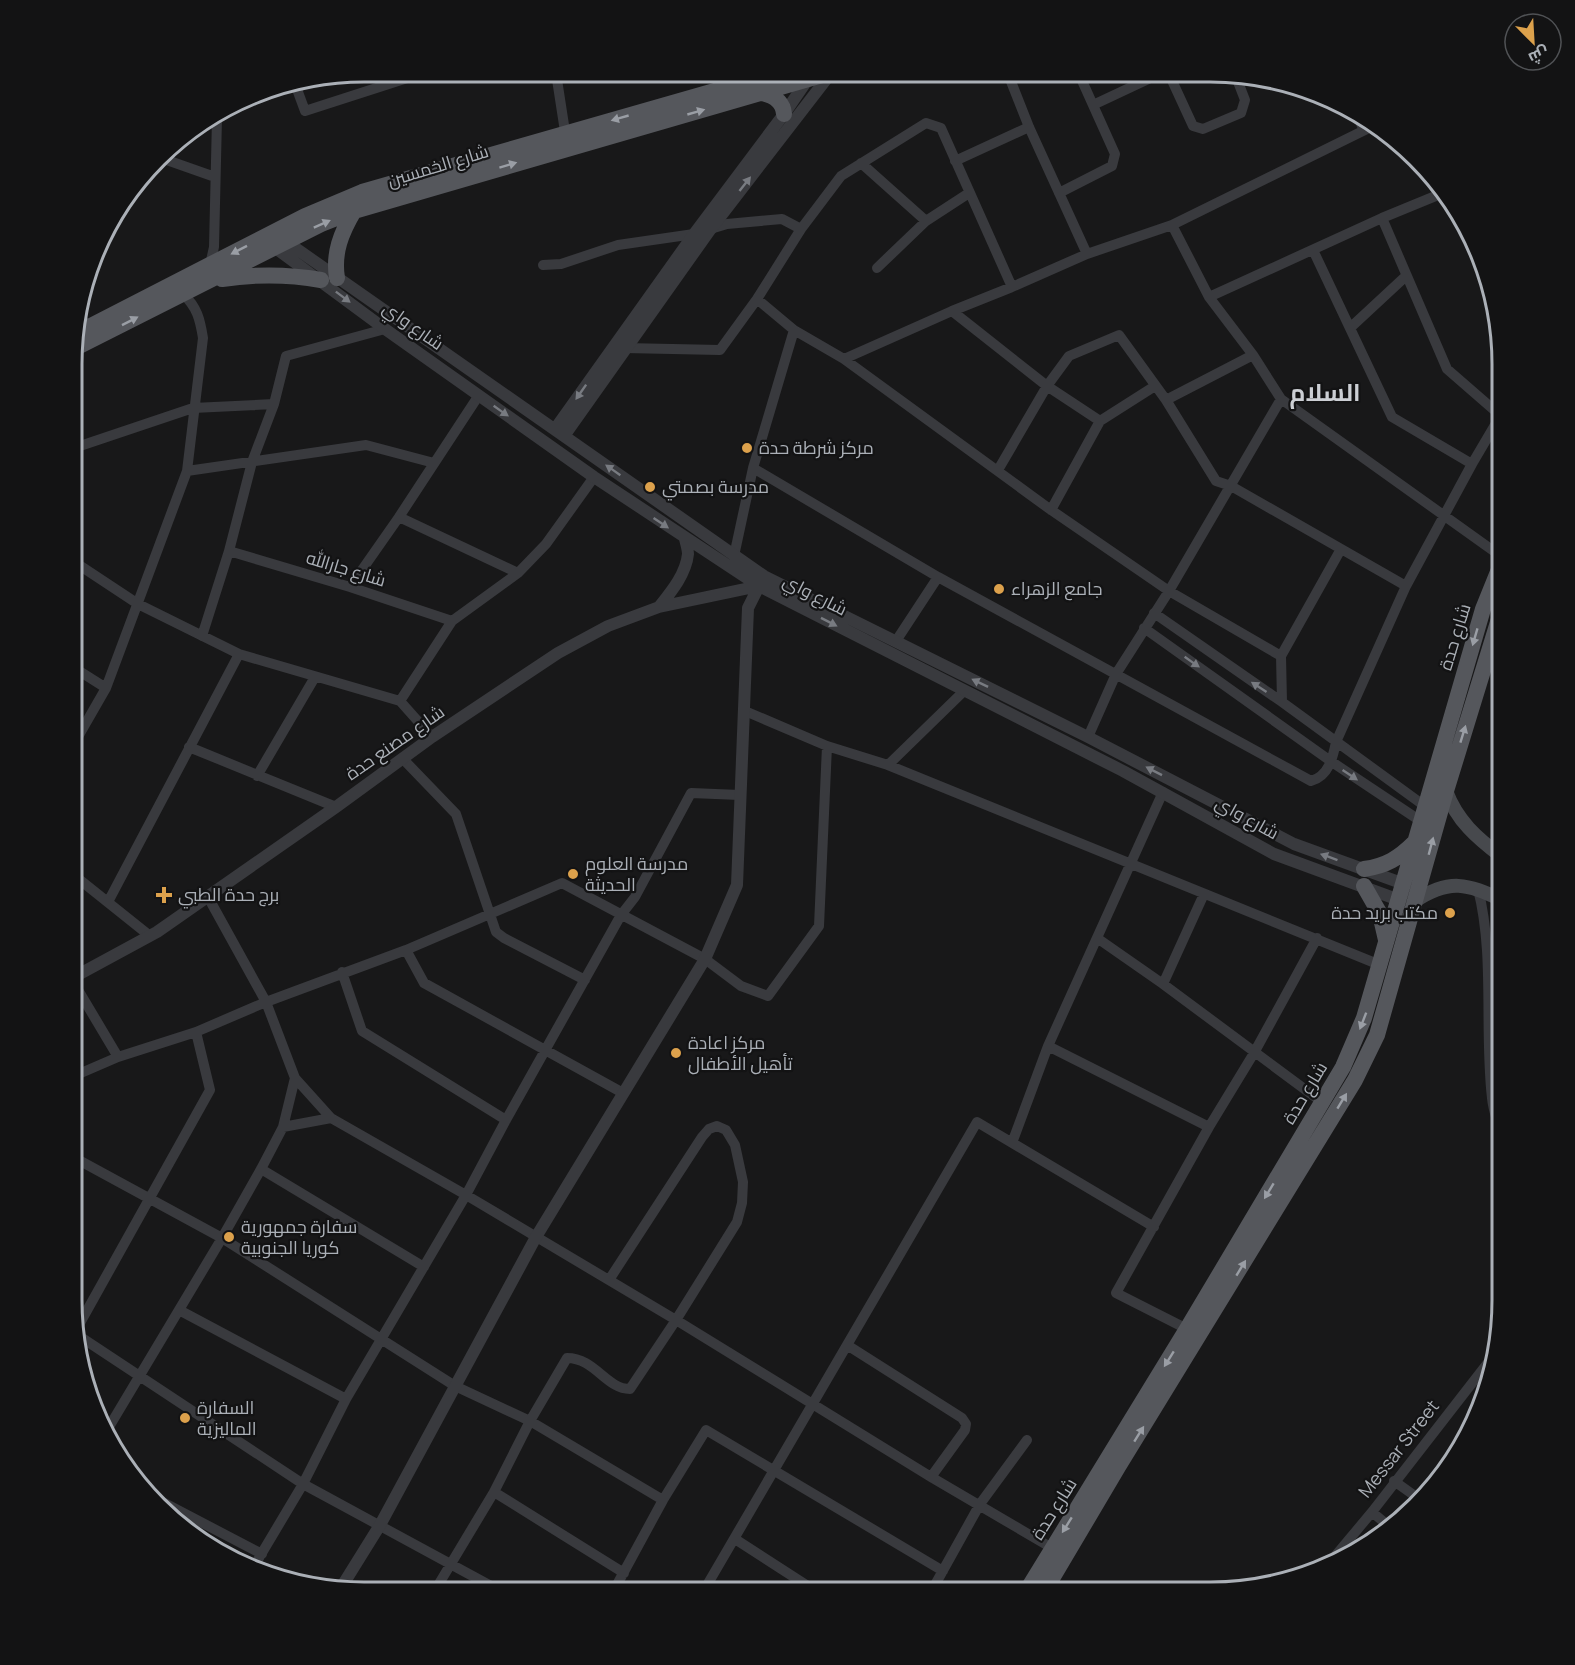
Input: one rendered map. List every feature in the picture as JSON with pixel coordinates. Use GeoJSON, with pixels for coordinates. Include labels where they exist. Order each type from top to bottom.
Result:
{"type":"FeatureCollection","features":[{"type":"Feature","properties":{"kind":"main road","name":"شارع الخمسين"},"geometry":{"type":"LineString","coordinates":[[86,323],[208,273],[274,240],[567,140],[749,82]]}},
{"type":"Feature","properties":{"kind":"main road","name":"شارع الخمسين"},"geometry":{"type":"LineString","coordinates":[[274,240],[305,216],[362,192],[762,93],[793,82]]}},
{"type":"Feature","properties":{"kind":"main road"},"geometry":{"type":"LineString","coordinates":[[762,93],[780,102],[784,114]]}},
{"type":"Feature","properties":{"kind":"main road"},"geometry":{"type":"LineString","coordinates":[[208,273],[291,275],[329,279],[336,268],[338,244],[343,230],[354,211]]}},
{"type":"Feature","properties":{"kind":"main road","name":"شارع الخمسين"},"geometry":{"type":"LineString","coordinates":[[83,344],[183,294],[208,273]]}},
{"type":"Feature","properties":{"kind":"main road","name":"شارع حدة"},"geometry":{"type":"LineString","coordinates":[[1049,1582],[1113,1463],[1193,1333],[1355,1080],[1377,1035],[1388,967],[1406,895],[1414,843],[1483,609],[1492,587]]}},
{"type":"Feature","properties":{"kind":"main road","name":"شارع حدة"},"geometry":{"type":"LineString","coordinates":[[1193,1333],[1343,1066],[1388,967],[1387,944],[1446,790],[1492,639]]}},
{"type":"Feature","properties":{"kind":"main road"},"geometry":{"type":"LineString","coordinates":[[1446,790],[1452,807],[1461,821],[1492,850]]}},
{"type":"Feature","properties":{"kind":"main road"},"geometry":{"type":"LineString","coordinates":[[1364,869],[1378,867],[1395,860],[1414,843]]}},
{"type":"Feature","properties":{"kind":"main road"},"geometry":{"type":"LineString","coordinates":[[1406,895],[1448,885],[1463,885],[1492,895]]}},
{"type":"Feature","properties":{"kind":"main road"},"geometry":{"type":"LineString","coordinates":[[1364,886],[1380,914],[1387,944]]}},
{"type":"Feature","properties":{"kind":"main road","name":"شارع حدة"},"geometry":{"type":"LineString","coordinates":[[1032,1582],[1052,1548],[1113,1463]]}},
{"type":"Feature","properties":{"kind":"street"},"geometry":{"type":"LineString","coordinates":[[298,91],[305,111],[395,82]]}},
{"type":"Feature","properties":{"kind":"street"},"geometry":{"type":"LineString","coordinates":[[557,82],[567,140]]}},
{"type":"Feature","properties":{"kind":"street"},"geometry":{"type":"LineString","coordinates":[[560,432],[694,234],[806,82]]}},
{"type":"Feature","properties":{"kind":"street"},"geometry":{"type":"LineString","coordinates":[[560,432],[823,82]]}},
{"type":"Feature","properties":{"kind":"street"},"geometry":{"type":"LineString","coordinates":[[1014,82],[1029,127],[1087,254]]}},
{"type":"Feature","properties":{"kind":"street"},"geometry":{"type":"LineString","coordinates":[[1059,193],[1112,166],[1115,154],[1083,82]]}},
{"type":"Feature","properties":{"kind":"street"},"geometry":{"type":"LineString","coordinates":[[1093,105],[1143,82]]}},
{"type":"Feature","properties":{"kind":"street"},"geometry":{"type":"LineString","coordinates":[[1173,82],[1193,126],[1203,129],[1241,113],[1245,100],[1239,84]]}},
{"type":"Feature","properties":{"kind":"street"},"geometry":{"type":"LineString","coordinates":[[624,348],[720,350],[757,299],[801,229],[841,176],[926,123],[941,128],[1012,287]]}},
{"type":"Feature","properties":{"kind":"street"},"geometry":{"type":"LineString","coordinates":[[208,273],[214,247],[217,124]]}},
{"type":"Feature","properties":{"kind":"street"},"geometry":{"type":"LineString","coordinates":[[955,161],[1029,127]]}},
{"type":"Feature","properties":{"kind":"street"},"geometry":{"type":"LineString","coordinates":[[844,359],[1087,254],[1172,225],[1366,129]]}},
{"type":"Feature","properties":{"kind":"street"},"geometry":{"type":"LineString","coordinates":[[169,161],[215,177]]}},
{"type":"Feature","properties":{"kind":"street"},"geometry":{"type":"LineString","coordinates":[[861,163],[926,221]]}},
{"type":"Feature","properties":{"kind":"street"},"geometry":{"type":"LineString","coordinates":[[876,268],[926,221],[969,193]]}},
{"type":"Feature","properties":{"kind":"street"},"geometry":{"type":"LineString","coordinates":[[1209,297],[1436,196]]}},
{"type":"Feature","properties":{"kind":"street"},"geometry":{"type":"LineString","coordinates":[[1382,218],[1447,369],[1492,407]]}},
{"type":"Feature","properties":{"kind":"street"},"geometry":{"type":"LineString","coordinates":[[543,265],[561,264],[618,245],[694,234],[727,224],[782,219],[801,229]]}},
{"type":"Feature","properties":{"kind":"street"},"geometry":{"type":"LineString","coordinates":[[1172,225],[1209,297],[1253,355],[1281,399],[1492,549]]}},
{"type":"Feature","properties":{"kind":"street","name":"شارع واي"},"geometry":{"type":"LineString","coordinates":[[274,240],[560,432],[734,556],[762,581],[896,641],[1294,844],[1364,869],[1406,895]]}},
{"type":"Feature","properties":{"kind":"street"},"geometry":{"type":"LineString","coordinates":[[1313,250],[1392,417],[1472,464]]}},
{"type":"Feature","properties":{"kind":"street"},"geometry":{"type":"LineString","coordinates":[[1350,328],[1406,276]]}},
{"type":"Feature","properties":{"kind":"street","name":"شارع واي"},"geometry":{"type":"LineString","coordinates":[[329,279],[385,329],[686,539],[964,691],[1163,792],[1274,854],[1364,886],[1406,895]]}},
{"type":"Feature","properties":{"kind":"street"},"geometry":{"type":"LineString","coordinates":[[82,730],[106,688],[187,471],[203,338],[200,318],[193,303],[183,294]]}},
{"type":"Feature","properties":{"kind":"street"},"geometry":{"type":"LineString","coordinates":[[757,299],[794,330],[844,359],[1051,510],[1169,591],[1281,656]]}},
{"type":"Feature","properties":{"kind":"street"},"geometry":{"type":"LineString","coordinates":[[952,311],[1047,386],[1100,422]]}},
{"type":"Feature","properties":{"kind":"street"},"geometry":{"type":"LineString","coordinates":[[202,636],[229,551],[252,462],[274,404],[286,356],[385,329]]}},
{"type":"Feature","properties":{"kind":"street"},"geometry":{"type":"LineString","coordinates":[[734,556],[753,468],[794,330]]}},
{"type":"Feature","properties":{"kind":"street"},"geometry":{"type":"LineString","coordinates":[[998,470],[1047,386],[1069,356],[1119,335],[1166,400],[1216,481],[1230,486],[1406,586]]}},
{"type":"Feature","properties":{"kind":"street"},"geometry":{"type":"LineString","coordinates":[[436,364],[444,352]]}},
{"type":"Feature","properties":{"kind":"street"},"geometry":{"type":"LineString","coordinates":[[1166,400],[1253,355]]}},
{"type":"Feature","properties":{"kind":"street"},"geometry":{"type":"LineString","coordinates":[[1051,510],[1100,422],[1155,386]]}},
{"type":"Feature","properties":{"kind":"street"},"geometry":{"type":"LineString","coordinates":[[350,587],[479,395]]}},
{"type":"Feature","properties":{"kind":"street"},"geometry":{"type":"LineString","coordinates":[[1088,737],[1116,674],[1169,591],[1281,399]]}},
{"type":"Feature","properties":{"kind":"street"},"geometry":{"type":"LineString","coordinates":[[82,445],[193,408],[274,404]]}},
{"type":"Feature","properties":{"kind":"street"},"geometry":{"type":"LineString","coordinates":[[753,468],[938,577],[1311,781],[1319,779],[1332,762],[1336,742],[1406,586],[1492,431]]}},
{"type":"Feature","properties":{"kind":"street"},"geometry":{"type":"LineString","coordinates":[[187,471],[366,445],[434,464]]}},
{"type":"Feature","properties":{"kind":"street"},"geometry":{"type":"LineString","coordinates":[[400,701],[452,621],[518,573],[546,544],[594,477]]}},
{"type":"Feature","properties":{"kind":"street"},"geometry":{"type":"LineString","coordinates":[[399,517],[518,573]]}},
{"type":"Feature","properties":{"kind":"street"},"geometry":{"type":"LineString","coordinates":[[659,607],[682,573],[688,554],[686,539]]}},
{"type":"Feature","properties":{"kind":"street"},"geometry":{"type":"LineString","coordinates":[[1282,702],[1281,656],[1341,549]]}},
{"type":"Feature","properties":{"kind":"street","name":"شارع جارالله"},"geometry":{"type":"LineString","coordinates":[[229,551],[350,587],[452,621]]}},
{"type":"Feature","properties":{"kind":"street"},"geometry":{"type":"LineString","coordinates":[[82,567],[138,604],[239,654],[400,701],[432,737]]}},
{"type":"Feature","properties":{"kind":"street"},"geometry":{"type":"LineString","coordinates":[[896,641],[938,577]]}},
{"type":"Feature","properties":{"kind":"street"},"geometry":{"type":"LineString","coordinates":[[345,1582],[380,1526],[536,1237],[705,958],[736,885],[748,608],[762,581]]}},
{"type":"Feature","properties":{"kind":"street","name":"شارع مصنع حدة"},"geometry":{"type":"LineString","coordinates":[[82,973],[150,936],[336,807],[432,737],[558,653],[608,626],[659,607],[762,581]]}},
{"type":"Feature","properties":{"kind":"street"},"geometry":{"type":"LineString","coordinates":[[1154,614],[1336,742],[1424,815]]}},
{"type":"Feature","properties":{"kind":"street"},"geometry":{"type":"LineString","coordinates":[[1144,628],[1332,762],[1424,815]]}},
{"type":"Feature","properties":{"kind":"street"},"geometry":{"type":"LineString","coordinates":[[108,902],[239,654]]}},
{"type":"Feature","properties":{"kind":"street"},"geometry":{"type":"LineString","coordinates":[[82,673],[106,688]]}},
{"type":"Feature","properties":{"kind":"street"},"geometry":{"type":"LineString","coordinates":[[1232,690],[1240,674]]}},
{"type":"Feature","properties":{"kind":"street"},"geometry":{"type":"LineString","coordinates":[[257,776],[315,676]]}},
{"type":"Feature","properties":{"kind":"street"},"geometry":{"type":"LineString","coordinates":[[888,765],[964,691]]}},
{"type":"Feature","properties":{"kind":"street"},"geometry":{"type":"LineString","coordinates":[[745,711],[827,746],[888,765],[1388,967]]}},
{"type":"Feature","properties":{"kind":"street"},"geometry":{"type":"LineString","coordinates":[[82,1073],[118,1057],[196,1032],[342,972],[406,950],[562,883],[705,958],[741,986],[768,996],[819,926],[827,746]]}},
{"type":"Feature","properties":{"kind":"street"},"geometry":{"type":"LineString","coordinates":[[189,747],[336,807]]}},
{"type":"Feature","properties":{"kind":"street"},"geometry":{"type":"LineString","coordinates":[[1123,771],[1129,758]]}},
{"type":"Feature","properties":{"kind":"street"},"geometry":{"type":"LineString","coordinates":[[403,759],[456,814],[496,932],[585,980]]}},
{"type":"Feature","properties":{"kind":"street"},"geometry":{"type":"LineString","coordinates":[[1012,1143],[1047,1046],[1163,792]]}},
{"type":"Feature","properties":{"kind":"street"},"geometry":{"type":"LineString","coordinates":[[257,1561],[303,1484],[346,1399],[466,1195],[621,915],[635,897],[691,793],[740,795]]}},
{"type":"Feature","properties":{"kind":"street"},"geometry":{"type":"LineString","coordinates":[[82,882],[150,936]]}},
{"type":"Feature","properties":{"kind":"street"},"geometry":{"type":"LineString","coordinates":[[1478,889],[1482,904],[1486,951],[1492,1099]]}},
{"type":"Feature","properties":{"kind":"street"},"geometry":{"type":"LineString","coordinates":[[1163,984],[1204,894]]}},
{"type":"Feature","properties":{"kind":"street"},"geometry":{"type":"LineString","coordinates":[[208,897],[266,1002],[295,1078],[332,1118],[676,1320],[931,1477],[1052,1548]]}},
{"type":"Feature","properties":{"kind":"street"},"geometry":{"type":"LineString","coordinates":[[1097,938],[1322,1102]]}},
{"type":"Feature","properties":{"kind":"street"},"geometry":{"type":"LineString","coordinates":[[1193,1333],[1116,1293],[1209,1127],[1254,1053],[1317,938]]}},
{"type":"Feature","properties":{"kind":"street"},"geometry":{"type":"LineString","coordinates":[[406,950],[424,983],[623,1093]]}},
{"type":"Feature","properties":{"kind":"street"},"geometry":{"type":"LineString","coordinates":[[342,972],[362,1031],[506,1120]]}},
{"type":"Feature","properties":{"kind":"street"},"geometry":{"type":"LineString","coordinates":[[82,996],[118,1057]]}},
{"type":"Feature","properties":{"kind":"street"},"geometry":{"type":"LineString","coordinates":[[83,1319],[210,1090],[196,1032]]}},
{"type":"Feature","properties":{"kind":"street"},"geometry":{"type":"LineString","coordinates":[[1047,1046],[1209,1127]]}},
{"type":"Feature","properties":{"kind":"street"},"geometry":{"type":"LineString","coordinates":[[111,1423],[261,1169],[283,1126],[295,1078]]}},
{"type":"Feature","properties":{"kind":"street"},"geometry":{"type":"LineString","coordinates":[[283,1126],[332,1118]]}},
{"type":"Feature","properties":{"kind":"street"},"geometry":{"type":"LineString","coordinates":[[709,1582],[977,1122],[1154,1227]]}},
{"type":"Feature","properties":{"kind":"street"},"geometry":{"type":"LineString","coordinates":[[440,1582],[494,1492],[530,1421],[567,1358],[583,1360],[621,1389],[630,1389],[676,1320],[737,1222],[742,1203],[743,1182],[735,1145],[726,1130],[717,1126],[709,1129],[702,1137],[609,1280]]}},
{"type":"Feature","properties":{"kind":"street"},"geometry":{"type":"LineString","coordinates":[[82,1162],[222,1238],[455,1386],[530,1421],[663,1500]]}},
{"type":"Feature","properties":{"kind":"street"},"geometry":{"type":"LineString","coordinates":[[261,1169],[424,1267]]}},
{"type":"Feature","properties":{"kind":"street"},"geometry":{"type":"LineString","coordinates":[[179,1310],[346,1399]]}},
{"type":"Feature","properties":{"kind":"street"},"geometry":{"type":"LineString","coordinates":[[86,1340],[303,1484],[484,1582]]}},
{"type":"Feature","properties":{"kind":"street"},"geometry":{"type":"LineString","coordinates":[[848,1346],[962,1418],[966,1424],[965,1430],[931,1477]]}},
{"type":"Feature","properties":{"kind":"street","name":"Messar Street"},"geometry":{"type":"LineString","coordinates":[[1339,1551],[1482,1376]]}},
{"type":"Feature","properties":{"kind":"street"},"geometry":{"type":"LineString","coordinates":[[619,1582],[663,1500],[706,1430],[943,1571]]}},
{"type":"Feature","properties":{"kind":"street"},"geometry":{"type":"LineString","coordinates":[[937,1582],[980,1504],[1027,1440]]}},
{"type":"Feature","properties":{"kind":"street"},"geometry":{"type":"LineString","coordinates":[[1394,1481],[1415,1495]]}},
{"type":"Feature","properties":{"kind":"street"},"geometry":{"type":"LineString","coordinates":[[494,1492],[624,1573]]}},
{"type":"Feature","properties":{"kind":"street"},"geometry":{"type":"LineString","coordinates":[[173,1508],[262,1554]]}},
{"type":"Feature","properties":{"kind":"street"},"geometry":{"type":"LineString","coordinates":[[1372,1512],[1384,1522]]}},
{"type":"Feature","properties":{"kind":"street"},"geometry":{"type":"LineString","coordinates":[[735,1539],[802,1582]]}},
{"type":"Feature","properties":{"kind":"place","name":"مركز شرطة حدة"},"geometry":{"type":"Point","coordinates":[747,448]}},
{"type":"Feature","properties":{"kind":"place","name":"مدرسة بصمتي"},"geometry":{"type":"Point","coordinates":[650,487]}},
{"type":"Feature","properties":{"kind":"place","name":"جامع الزهراء"},"geometry":{"type":"Point","coordinates":[999,589]}},
{"type":"Feature","properties":{"kind":"place","name":"مدرسة العلوم الحديثة"},"geometry":{"type":"Point","coordinates":[573,874]}},
{"type":"Feature","properties":{"kind":"place","name":"برج حدة الطبي"},"geometry":{"type":"Point","coordinates":[164,895]}},
{"type":"Feature","properties":{"kind":"place","name":"مكتب بريد حدة"},"geometry":{"type":"Point","coordinates":[1450,913]}},
{"type":"Feature","properties":{"kind":"place","name":"مركز اعادة تأهيل الأطفال"},"geometry":{"type":"Point","coordinates":[676,1053]}},
{"type":"Feature","properties":{"kind":"place","name":"سفارة جمهورية كوريا الجنوبية"},"geometry":{"type":"Point","coordinates":[229,1237]}},
{"type":"Feature","properties":{"kind":"place","name":"السفارة الماليزية"},"geometry":{"type":"Point","coordinates":[185,1418]}},
{"type":"Feature","properties":{"kind":"district","name":"السلام"},"geometry":{"type":"Point","coordinates":[1325,393]}}]}
